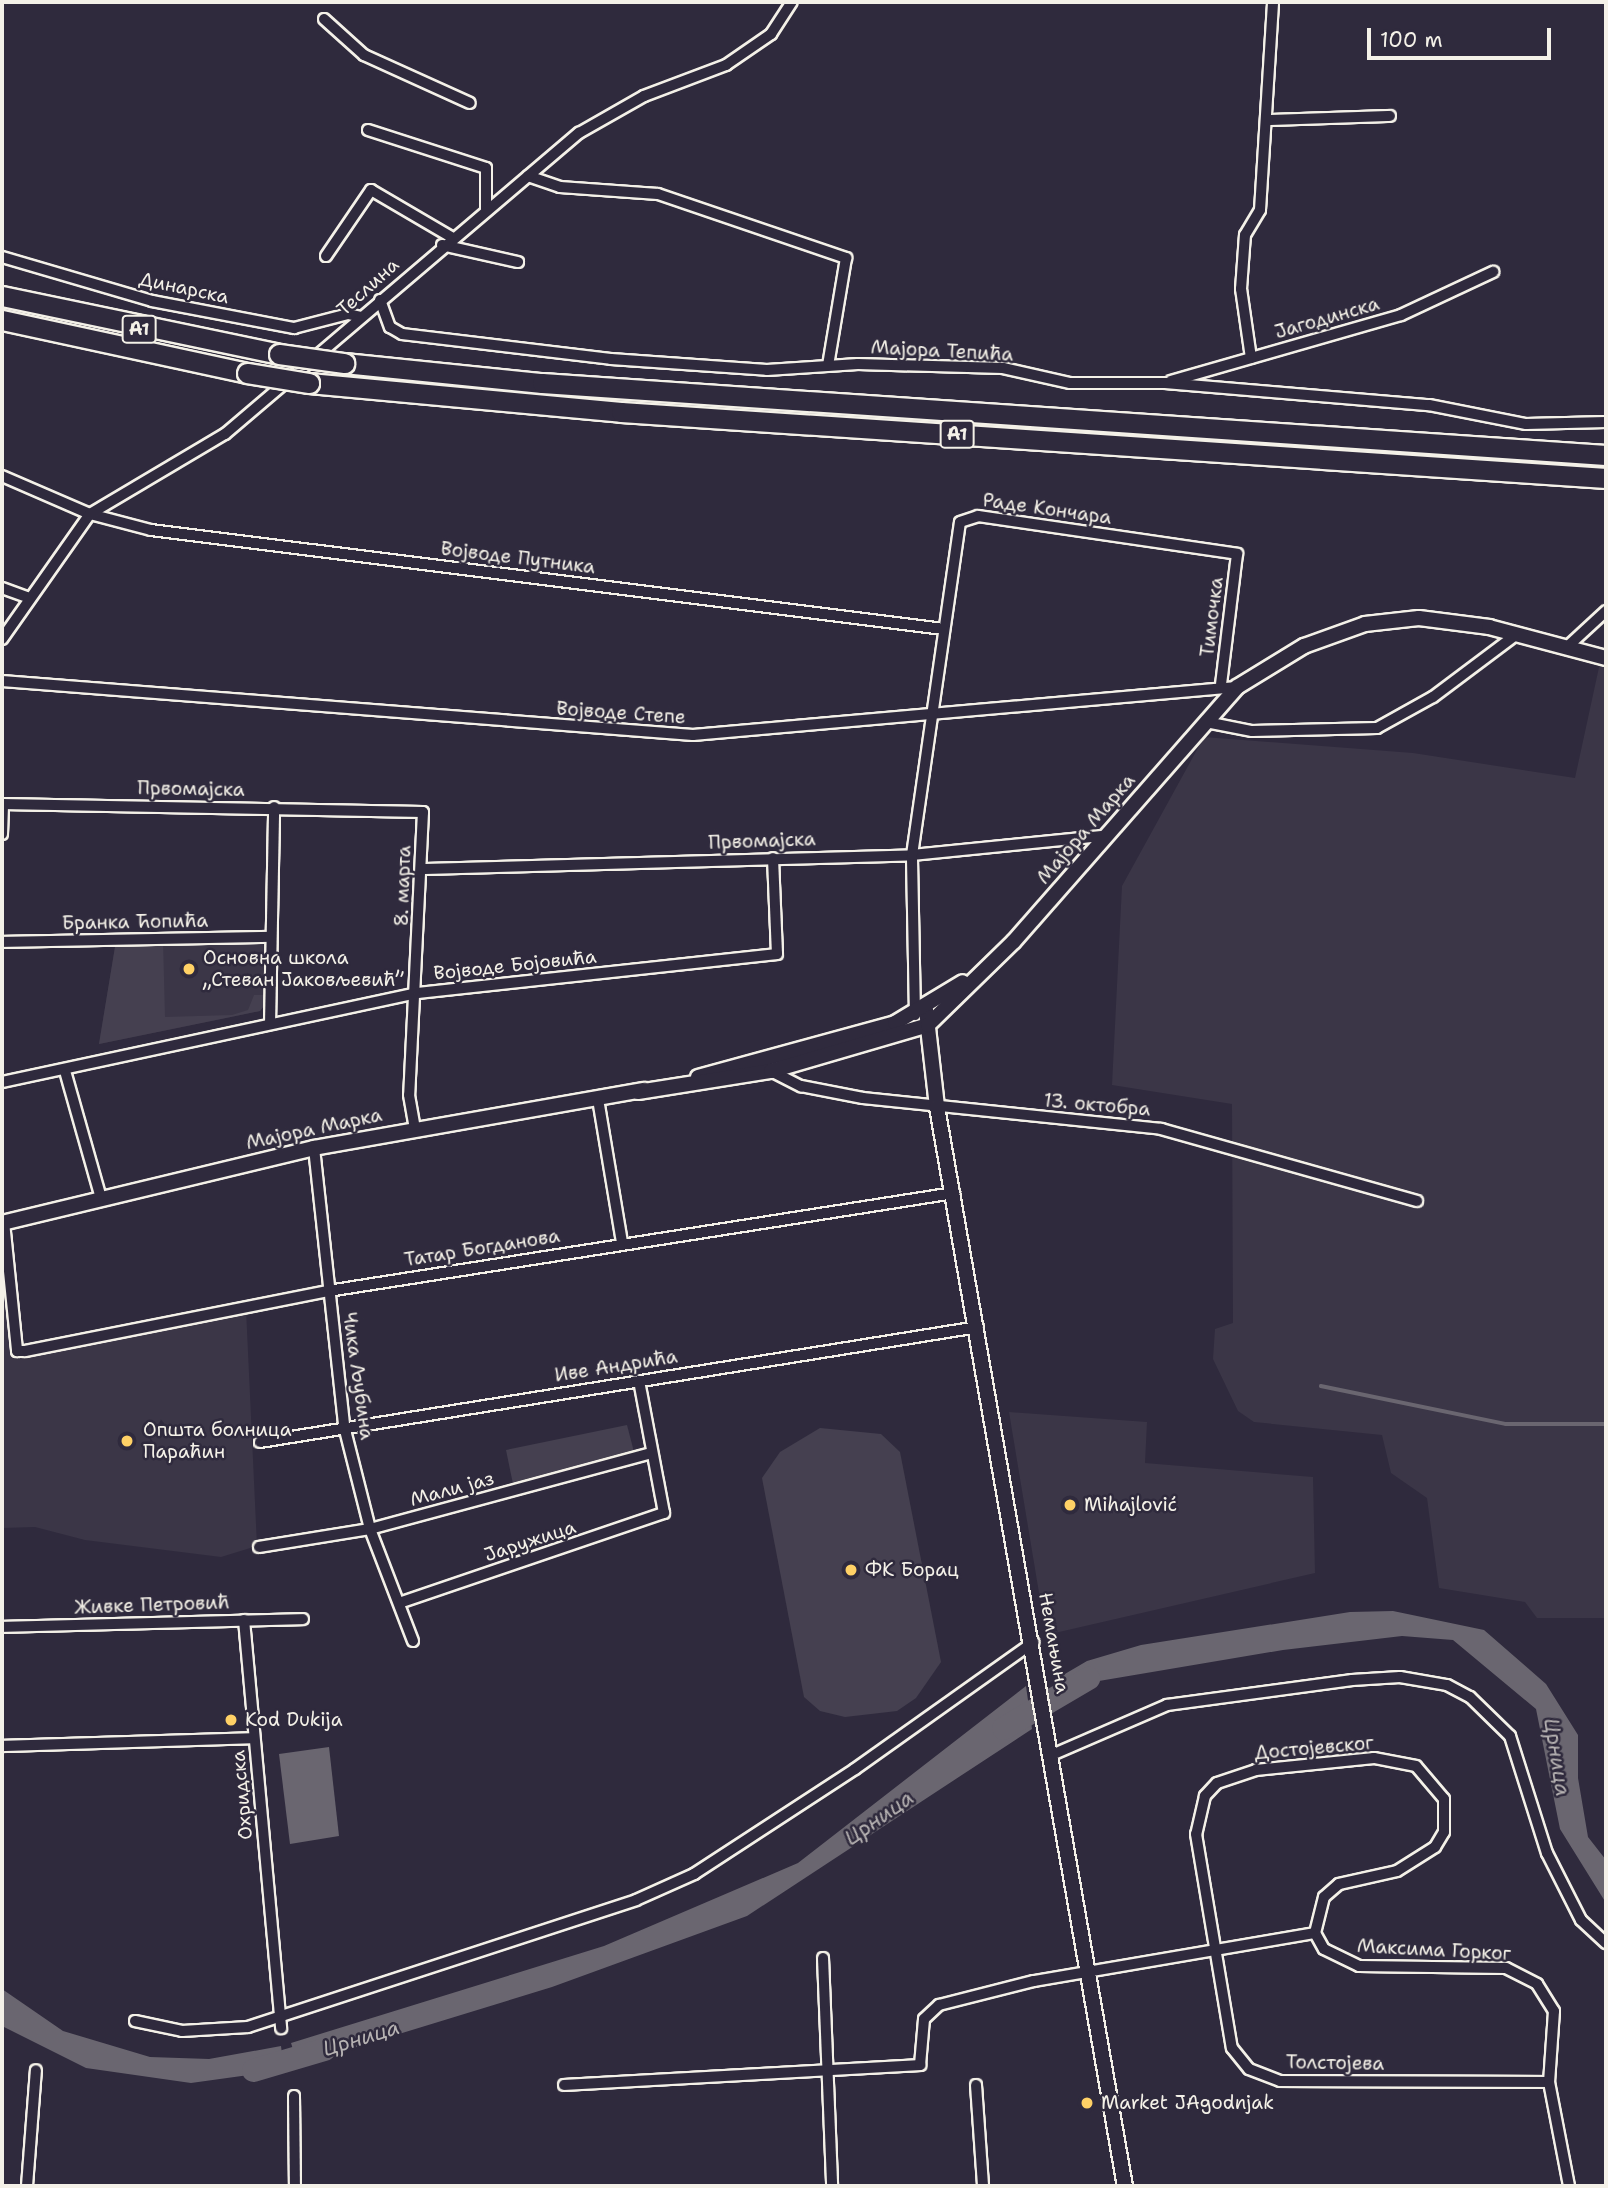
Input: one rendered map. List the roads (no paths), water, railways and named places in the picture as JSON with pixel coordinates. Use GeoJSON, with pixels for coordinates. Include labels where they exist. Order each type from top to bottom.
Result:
{"type":"FeatureCollection","features":[{"type":"Feature","properties":{"kind":"highway","name":"A1"},"geometry":{"type":"LineString","coordinates":[[2,296],[279,354],[542,383],[1606,455]]}},
{"type":"Feature","properties":{"kind":"highway","name":"A1"},"geometry":{"type":"LineString","coordinates":[[2,320],[247,373],[309,383],[621,412],[1606,478]]}},
{"type":"Feature","properties":{"kind":"street","name":"Теслина"},"geometry":{"type":"LineString","coordinates":[[2,639],[90,514],[214,443],[442,245],[579,133],[644,96],[726,65],[771,34],[792,2]]}},
{"type":"Feature","properties":{"kind":"street"},"geometry":{"type":"LineString","coordinates":[[1251,358],[1241,304],[1245,235],[1260,210],[1268,120],[1273,2]]}},
{"type":"Feature","properties":{"kind":"street"},"geometry":{"type":"LineString","coordinates":[[324,19],[364,55],[470,103]]}},
{"type":"Feature","properties":{"kind":"street"},"geometry":{"type":"LineString","coordinates":[[1268,120],[1390,116]]}},
{"type":"Feature","properties":{"kind":"street"},"geometry":{"type":"LineString","coordinates":[[368,130],[486,168],[486,209]]}},
{"type":"Feature","properties":{"kind":"street"},"geometry":{"type":"LineString","coordinates":[[528,176],[560,187],[658,194],[846,258],[828,366]]}},
{"type":"Feature","properties":{"kind":"street"},"geometry":{"type":"LineString","coordinates":[[326,256],[371,190],[452,237]]}},
{"type":"Feature","properties":{"kind":"street"},"geometry":{"type":"LineString","coordinates":[[442,245],[519,262]]}},
{"type":"Feature","properties":{"kind":"street","name":"Динарска"},"geometry":{"type":"LineString","coordinates":[[2,257],[152,301],[294,328],[348,314],[361,317]]}},
{"type":"Feature","properties":{"kind":"street","name":"Јагодинска"},"geometry":{"type":"LineString","coordinates":[[1166,383],[1401,315],[1493,272]]}},
{"type":"Feature","properties":{"kind":"street","name":"Мајора Тепића"},"geometry":{"type":"LineString","coordinates":[[380,300],[390,327],[402,334],[611,359],[767,370],[828,366],[1003,368],[1070,383],[1166,383],[1429,405],[1526,424],[1606,422]]}},
{"type":"Feature","properties":{"kind":"street","name":"Војводе Путника"},"geometry":{"type":"LineString","coordinates":[[2,476],[90,514],[151,530],[944,629]]}},
{"type":"Feature","properties":{"kind":"street","name":"Раде Кончара"},"geometry":{"type":"LineString","coordinates":[[921,1020],[912,855],[960,522],[969,516],[1237,554]]}},
{"type":"Feature","properties":{"kind":"street","name":"Тимочка"},"geometry":{"type":"LineString","coordinates":[[1221,684],[1237,554]]}},
{"type":"Feature","properties":{"kind":"street"},"geometry":{"type":"LineString","coordinates":[[2,588],[29,598]]}},
{"type":"Feature","properties":{"kind":"street"},"geometry":{"type":"LineString","coordinates":[[1567,647],[1606,611]]}},
{"type":"Feature","properties":{"kind":"street","name":"Мајора Марка"},"geometry":{"type":"LineString","coordinates":[[3,1222],[314,1147],[415,1128],[771,1071],[921,1020],[1014,941],[1237,687],[1304,646],[1365,624],[1419,618],[1517,634],[1606,658]]}},
{"type":"Feature","properties":{"kind":"street"},"geometry":{"type":"LineString","coordinates":[[1206,722],[1252,731],[1377,728],[1433,697],[1517,634]]}},
{"type":"Feature","properties":{"kind":"street","name":"Војводе Степе"},"geometry":{"type":"LineString","coordinates":[[2,681],[694,736],[933,715],[1221,684],[1237,687]]}},
{"type":"Feature","properties":{"kind":"street"},"geometry":{"type":"LineString","coordinates":[[2,804],[2,834]]}},
{"type":"Feature","properties":{"kind":"street","name":"Првомајска"},"geometry":{"type":"LineString","coordinates":[[2,804],[274,807],[423,812]]}},
{"type":"Feature","properties":{"kind":"street"},"geometry":{"type":"LineString","coordinates":[[270,1024],[269,937],[274,807]]}},
{"type":"Feature","properties":{"kind":"street","name":"8. марта"},"geometry":{"type":"LineString","coordinates":[[415,1128],[410,1095],[418,993],[423,812]]}},
{"type":"Feature","properties":{"kind":"street","name":"Првомајска"},"geometry":{"type":"LineString","coordinates":[[421,869],[912,855],[1104,836]]}},
{"type":"Feature","properties":{"kind":"street","name":"Војводе Бојовића"},"geometry":{"type":"LineString","coordinates":[[2,1082],[418,993],[777,954],[773,858]]}},
{"type":"Feature","properties":{"kind":"street","name":"Бранка Ћопића"},"geometry":{"type":"LineString","coordinates":[[2,942],[269,937]]}},
{"type":"Feature","properties":{"kind":"street","name":"Мајора Марка"},"geometry":{"type":"LineString","coordinates":[[638,1092],[921,1020]]}},
{"type":"Feature","properties":{"kind":"street","name":"Немањина"},"geometry":{"type":"LineString","coordinates":[[921,1020],[1036,1649],[1125,2186]]}},
{"type":"Feature","properties":{"kind":"street"},"geometry":{"type":"LineString","coordinates":[[65,1070],[102,1198]]}},
{"type":"Feature","properties":{"kind":"street","name":"13. октобра"},"geometry":{"type":"LineString","coordinates":[[771,1071],[801,1086],[937,1107],[1161,1129],[1417,1201]]}},
{"type":"Feature","properties":{"kind":"street"},"geometry":{"type":"LineString","coordinates":[[598,1099],[622,1243]]}},
{"type":"Feature","properties":{"kind":"street","name":"Чика Љубина"},"geometry":{"type":"LineString","coordinates":[[314,1147],[344,1426],[370,1529],[402,1602],[413,1642]]}},
{"type":"Feature","properties":{"kind":"street","name":"Татар Богданова"},"geometry":{"type":"LineString","coordinates":[[3,1222],[17,1351],[328,1291],[954,1193]]}},
{"type":"Feature","properties":{"kind":"street","name":"Иве Андрића"},"geometry":{"type":"LineString","coordinates":[[260,1442],[344,1426],[978,1327]]}},
{"type":"Feature","properties":{"kind":"street"},"geometry":{"type":"LineString","coordinates":[[639,1381],[652,1453]]}},
{"type":"Feature","properties":{"kind":"street","name":"Јаружица"},"geometry":{"type":"LineString","coordinates":[[402,1602],[661,1516],[664,1508],[652,1453]]}},
{"type":"Feature","properties":{"kind":"street","name":"Мали јаз"},"geometry":{"type":"LineString","coordinates":[[259,1547],[370,1529],[652,1453]]}},
{"type":"Feature","properties":{"kind":"street","name":"Живке Петровић"},"geometry":{"type":"LineString","coordinates":[[2,1627],[303,1619]]}},
{"type":"Feature","properties":{"kind":"street"},"geometry":{"type":"LineString","coordinates":[[244,1620],[254,1738]]}},
{"type":"Feature","properties":{"kind":"street"},"geometry":{"type":"LineString","coordinates":[[135,2021],[217,2031],[280,2022],[478,1956],[694,1874],[1036,1649]]}},
{"type":"Feature","properties":{"kind":"street"},"geometry":{"type":"LineString","coordinates":[[1053,1750],[1167,1704],[1376,1679],[1447,1685],[1470,1697],[1510,1736],[1547,1853],[1581,1920],[1606,1943]]}},
{"type":"Feature","properties":{"kind":"street","name":"Охридска"},"geometry":{"type":"LineString","coordinates":[[2,1746],[254,1738],[280,2022]]}},
{"type":"Feature","properties":{"kind":"street","name":"Достојевског"},"geometry":{"type":"LineString","coordinates":[[1213,1950],[1196,1834],[1205,1796],[1217,1783],[1256,1770],[1374,1758],[1416,1766],[1444,1799],[1444,1832],[1435,1847],[1397,1871],[1339,1884],[1324,1897],[1315,1933]]}},
{"type":"Feature","properties":{"kind":"street"},"geometry":{"type":"LineString","coordinates":[[564,2085],[920,2065],[928,2011],[1090,1971],[1315,1933]]}},
{"type":"Feature","properties":{"kind":"street","name":"Максима Горког"},"geometry":{"type":"LineString","coordinates":[[1315,1933],[1324,1949],[1359,1966],[1506,1968],[1522,1974],[1554,2011],[1549,2082],[1569,2186]]}},
{"type":"Feature","properties":{"kind":"street","name":"Толстојева"},"geometry":{"type":"LineString","coordinates":[[1213,1950],[1232,2048],[1262,2076],[1549,2082]]}},
{"type":"Feature","properties":{"kind":"street"},"geometry":{"type":"LineString","coordinates":[[823,1958],[832,2186]]}},
{"type":"Feature","properties":{"kind":"street"},"geometry":{"type":"LineString","coordinates":[[27,2186],[36,2070]]}},
{"type":"Feature","properties":{"kind":"street"},"geometry":{"type":"LineString","coordinates":[[976,2085],[983,2186]]}},
{"type":"Feature","properties":{"kind":"street"},"geometry":{"type":"LineString","coordinates":[[294,2096],[295,2186]]}},
{"type":"Feature","properties":{"kind":"water"},"geometry":{"type":"Polygon","coordinates":[[[1393,1611],[1484,1630],[1546,1684],[1578,1735],[1578,1778],[1588,1837],[1606,1860],[1606,1903],[1560,1829],[1536,1709],[1453,1640],[1402,1636],[1283,1650],[1093,1682],[1062,1698],[1058,1678],[1087,1661],[1141,1645],[1350,1612],[1393,1611]]]}},
{"type":"Feature","properties":{"kind":"water"},"geometry":{"type":"Polygon","coordinates":[[[1026,1686],[1032,1729],[747,1916],[552,1987],[298,2065],[291,2043],[604,1946],[798,1863],[1026,1686]]]}},
{"type":"Feature","properties":{"kind":"water"},"geometry":{"type":"Polygon","coordinates":[[[329,1747],[339,1836],[290,1844],[279,1754],[329,1747]]]}},
{"type":"Feature","properties":{"kind":"water"},"geometry":{"type":"Polygon","coordinates":[[[2,1989],[63,2031],[150,2057],[209,2059],[281,2046],[284,2070],[191,2083],[86,2068],[2,2026],[2,1989]]]}},
{"type":"Feature","properties":{"kind":"waterway"},"geometry":{"type":"LineString","coordinates":[[1321,1386],[1506,1424],[1606,1424]]}},
{"type":"Feature","properties":{"kind":"waterway","name":"Црница"},"geometry":{"type":"LineString","coordinates":[[1003,1728],[1088,1678]]}},
{"type":"Feature","properties":{"kind":"waterway","name":"Црница"},"geometry":{"type":"LineString","coordinates":[[253,2070],[324,2049]]}},
{"type":"Feature","properties":{"kind":"place","name":"Основна школа „Стеван Јаковљевић”"},"geometry":{"type":"Point","coordinates":[189,969]}},
{"type":"Feature","properties":{"kind":"place","name":"Општа болница Параћин"},"geometry":{"type":"Point","coordinates":[127,1441]}},
{"type":"Feature","properties":{"kind":"place","name":"Mihajlović"},"geometry":{"type":"Point","coordinates":[1070,1505]}},
{"type":"Feature","properties":{"kind":"place","name":"ФК Борац"},"geometry":{"type":"Point","coordinates":[851,1570]}},
{"type":"Feature","properties":{"kind":"place","name":"Kod Dukija"},"geometry":{"type":"Point","coordinates":[231,1720]}},
{"type":"Feature","properties":{"kind":"place","name":"Market JAgodnjak"},"geometry":{"type":"Point","coordinates":[1087,2103]}}]}
